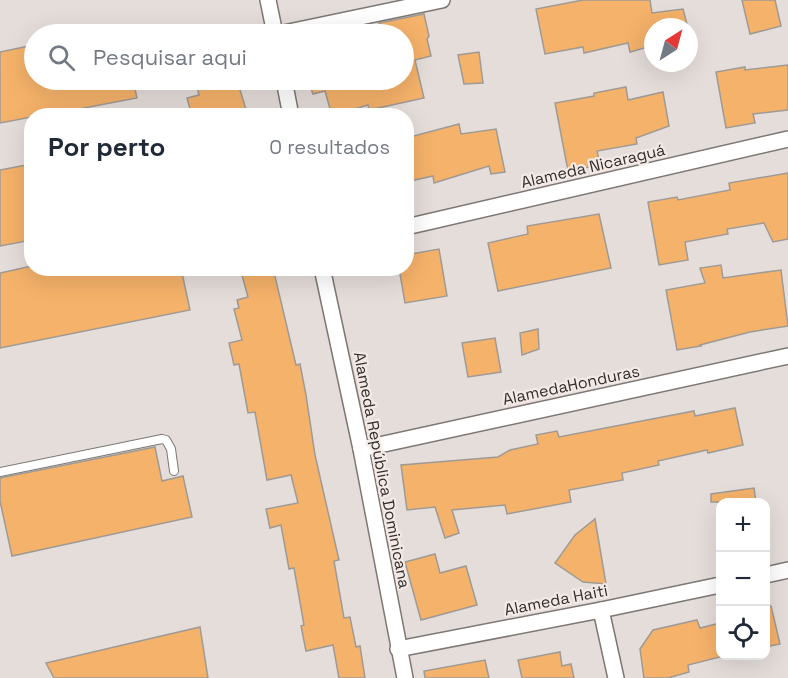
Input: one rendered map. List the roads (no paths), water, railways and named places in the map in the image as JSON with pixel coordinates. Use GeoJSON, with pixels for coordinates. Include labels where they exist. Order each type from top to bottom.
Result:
{"type":"FeatureCollection","features":[{"type":"Feature","properties":{"kind":"street"},"geometry":{"type":"LineString","coordinates":[[268,0],[274,24]]}},
{"type":"Feature","properties":{"kind":"street"},"geometry":{"type":"LineString","coordinates":[[326,24],[442,0]]}},
{"type":"Feature","properties":{"kind":"street"},"geometry":{"type":"LineString","coordinates":[[286,90],[289,108]]}},
{"type":"Feature","properties":{"kind":"street","name":"Alameda Nicaraguá"},"geometry":{"type":"LineString","coordinates":[[414,225],[788,139]]}},
{"type":"Feature","properties":{"kind":"street","name":"Alameda República Dominicana"},"geometry":{"type":"LineString","coordinates":[[324,276],[361,449],[405,678]]}},
{"type":"Feature","properties":{"kind":"street","name":"AlamedaHonduras"},"geometry":{"type":"LineString","coordinates":[[361,449],[788,356]]}},
{"type":"Feature","properties":{"kind":"street"},"geometry":{"type":"LineString","coordinates":[[770,574],[788,570]]}},
{"type":"Feature","properties":{"kind":"street","name":"Alameda Haiti"},"geometry":{"type":"LineString","coordinates":[[399,649],[716,586]]}},
{"type":"Feature","properties":{"kind":"street"},"geometry":{"type":"LineString","coordinates":[[601,610],[616,678]]}},
{"type":"Feature","properties":{"kind":"lane"},"geometry":{"type":"LineString","coordinates":[[0,472],[162,439],[166,440],[171,448],[174,471]]}}]}
